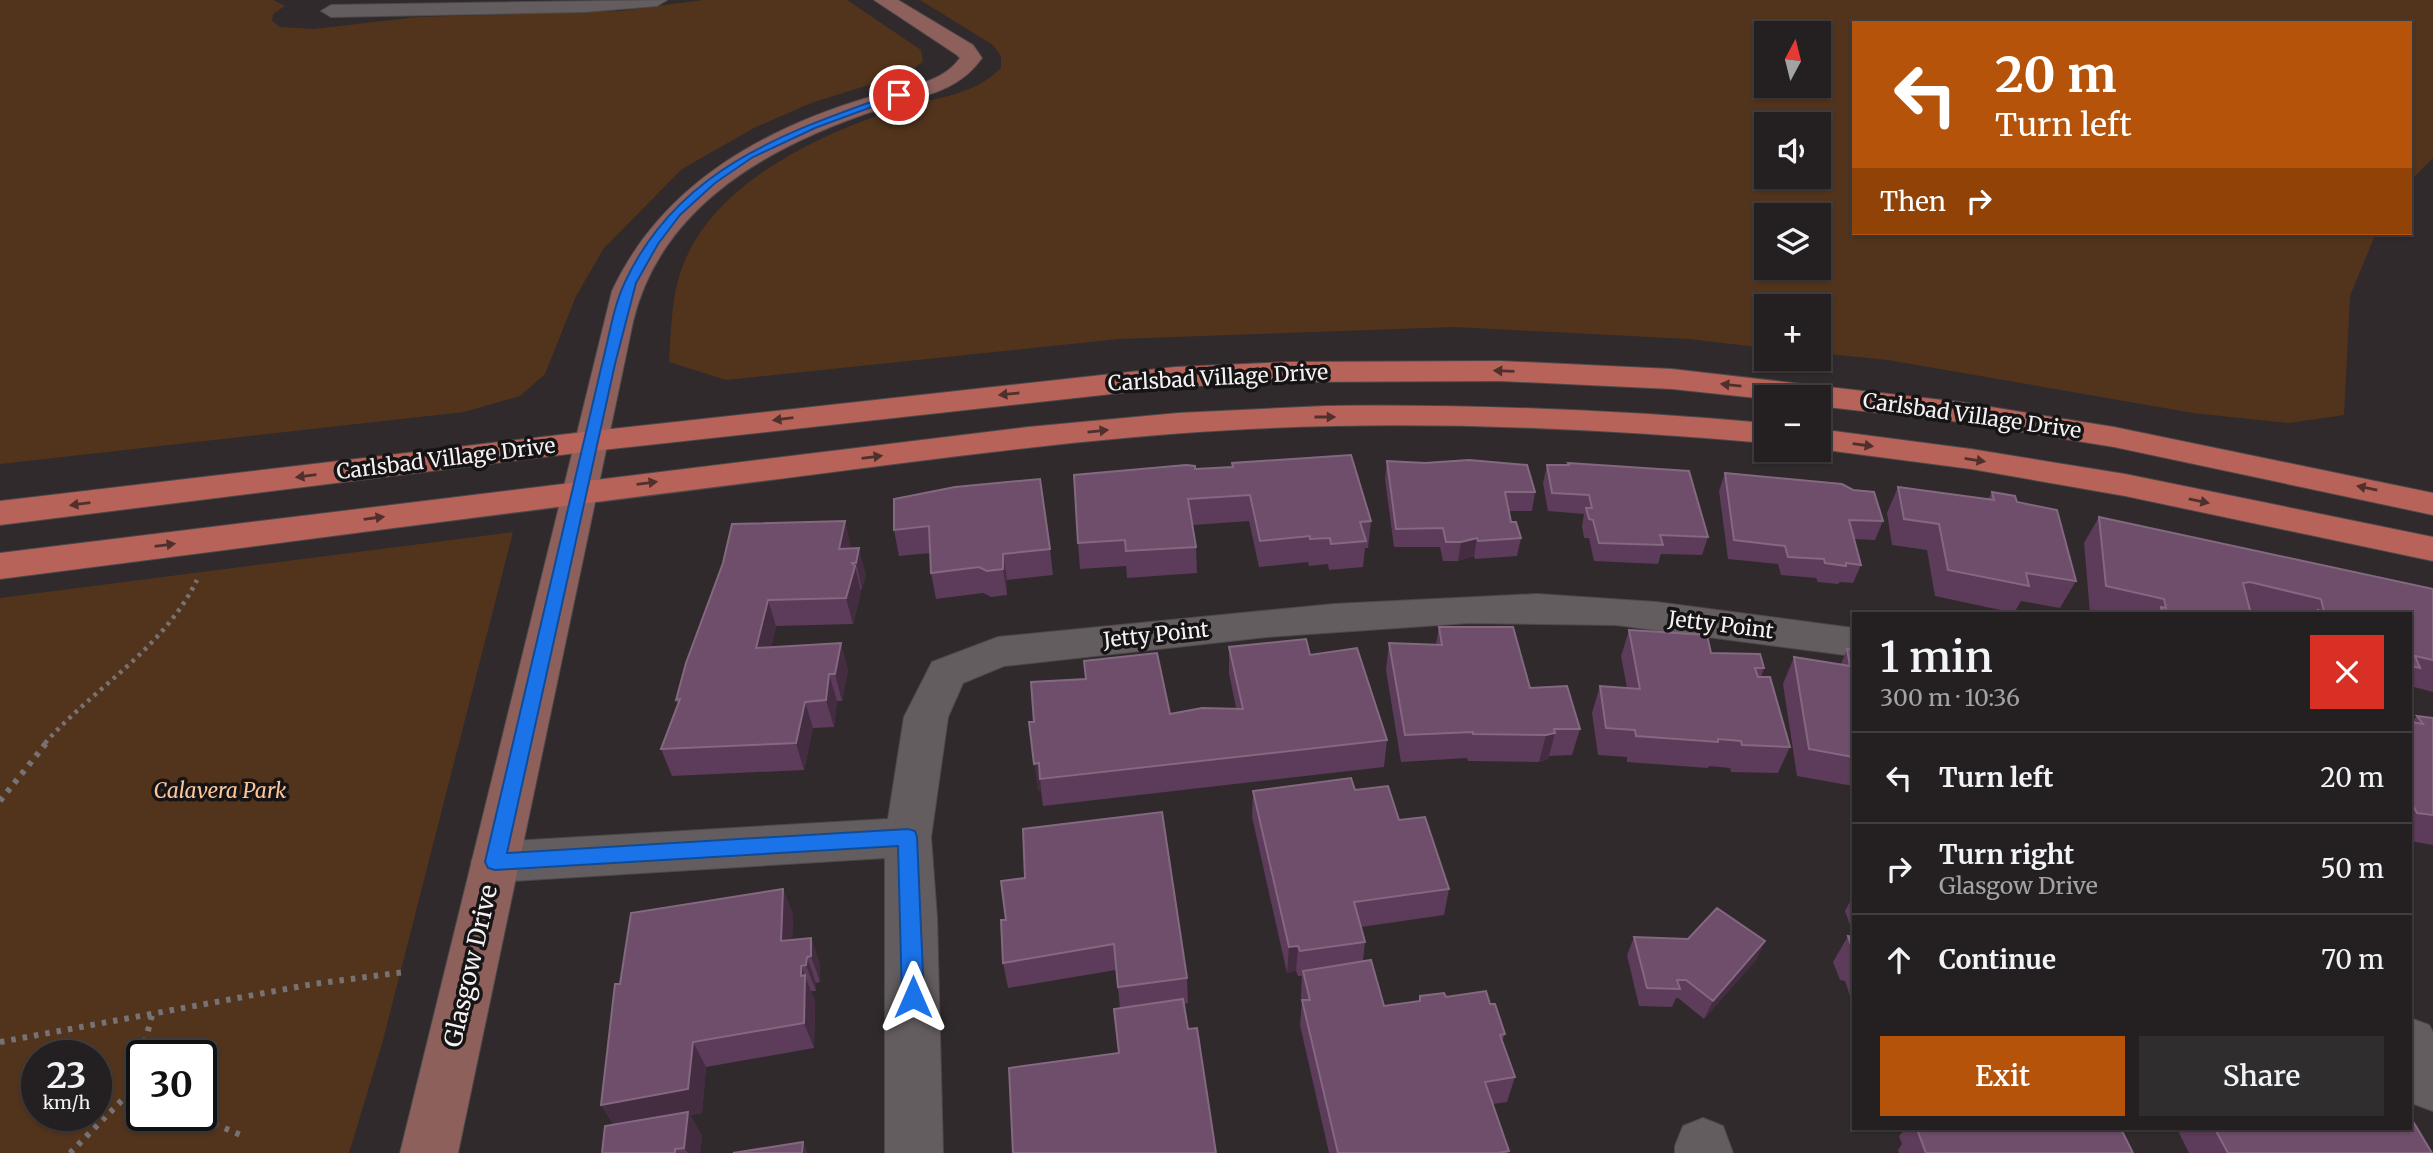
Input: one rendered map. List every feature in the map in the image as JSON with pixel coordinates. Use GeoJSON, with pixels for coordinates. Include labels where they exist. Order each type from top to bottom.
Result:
{"type":"FeatureCollection","features":[{"type":"Feature","properties":{"kind":"main road","name":"Carlsbad Village Drive"},"geometry":{"type":"LineString","coordinates":[[0,513],[593,441],[1175,377],[1286,372],[1500,371],[1672,379],[1960,412],[2114,437],[2433,504]]}},
{"type":"Feature","properties":{"kind":"main road","name":"Carlsbad Village Drive"},"geometry":{"type":"LineString","coordinates":[[0,566],[579,492],[1161,424],[1293,417],[1509,416],[1682,425],[1754,432]]}},
{"type":"Feature","properties":{"kind":"main road","name":"Carlsbad Village Drive"},"geometry":{"type":"LineString","coordinates":[[1831,441],[1971,459],[2125,485],[2433,549]]}},
{"type":"Feature","properties":{"kind":"street"},"geometry":{"type":"LineString","coordinates":[[331,11],[657,0]]}},
{"type":"Feature","properties":{"kind":"street","name":"Glasgow Drive"},"geometry":{"type":"LineString","coordinates":[[429,1153],[579,492],[593,441],[608,364],[630,283],[653,243],[676,213],[712,181],[750,155],[811,126],[940,83],[965,71],[971,58],[965,50],[884,0]]}},
{"type":"Feature","properties":{"kind":"street","name":"Jetty Point"},"geometry":{"type":"LineString","coordinates":[[914,1153],[912,918],[908,837],[926,717],[947,673],[998,652],[1327,616],[1539,608],[1641,615],[1852,642]]}},
{"type":"Feature","properties":{"kind":"street"},"geometry":{"type":"LineString","coordinates":[[495,862],[908,837]]}},
{"type":"Feature","properties":{"kind":"street"},"geometry":{"type":"LineString","coordinates":[[2412,1047],[2433,1085]]}},
{"type":"Feature","properties":{"kind":"path"},"geometry":{"type":"LineString","coordinates":[[0,801],[26,764],[76,711],[164,632],[187,604],[201,569]]}},
{"type":"Feature","properties":{"kind":"path"},"geometry":{"type":"LineString","coordinates":[[0,1042],[313,984],[405,972]]}},
{"type":"Feature","properties":{"kind":"path"},"geometry":{"type":"LineString","coordinates":[[145,1040],[152,1015]]}},
{"type":"Feature","properties":{"kind":"path"},"geometry":{"type":"LineString","coordinates":[[70,1153],[126,1095]]}},
{"type":"Feature","properties":{"kind":"path"},"geometry":{"type":"LineString","coordinates":[[217,1125],[241,1135]]}},
{"type":"Feature","properties":{"kind":"green space"},"geometry":{"type":"Polygon","coordinates":[[[0,0],[273,0],[285,6],[273,14],[272,21],[280,27],[314,29],[418,17],[620,11],[703,0],[847,0],[921,50],[923,61],[910,72],[811,103],[754,128],[682,169],[604,248],[576,296],[545,374],[520,396],[464,412],[0,464],[0,0]]]}},
{"type":"Feature","properties":{"kind":"green space"},"geometry":{"type":"Polygon","coordinates":[[[920,0],[2433,0],[2433,158],[2412,179],[2412,21],[1852,21],[1852,235],[2375,235],[2350,296],[2344,415],[2289,423],[2193,413],[1888,360],[1831,354],[1831,294],[1754,294],[1754,347],[1689,339],[1454,327],[1119,339],[726,380],[669,362],[673,309],[679,277],[693,244],[714,215],[740,190],[770,167],[837,132],[904,107],[968,90],[1001,68],[1001,56],[993,45],[920,0]]]}},
{"type":"Feature","properties":{"kind":"green space","name":"Calavera Park"},"geometry":{"type":"Polygon","coordinates":[[[513,532],[382,1044],[349,1153],[0,1153],[0,598],[513,532]]]}},
{"type":"Feature","properties":{"kind":"building"},"geometry":{"type":"Polygon","coordinates":[[[1351,455],[1371,521],[1360,522],[1366,541],[1331,544],[1330,538],[1310,539],[1310,536],[1260,541],[1250,495],[1188,499],[1196,547],[1126,551],[1125,540],[1078,543],[1074,475],[1186,465],[1195,466],[1195,469],[1233,467],[1232,463],[1351,455]]]}},
{"type":"Feature","properties":{"kind":"building"},"geometry":{"type":"Polygon","coordinates":[[[1469,460],[1527,465],[1535,492],[1505,492],[1511,522],[1516,522],[1521,538],[1478,541],[1477,538],[1446,542],[1443,528],[1396,529],[1387,461],[1425,463],[1469,460]]]}},
{"type":"Feature","properties":{"kind":"building"},"geometry":{"type":"Polygon","coordinates":[[[1568,463],[1689,471],[1708,537],[1660,535],[1663,545],[1599,543],[1593,520],[1589,519],[1586,508],[1592,508],[1589,495],[1552,493],[1547,465],[1569,465],[1568,463]]]}},
{"type":"Feature","properties":{"kind":"building"},"geometry":{"type":"Polygon","coordinates":[[[1725,473],[1842,484],[1853,490],[1874,492],[1883,521],[1849,520],[1861,565],[1846,563],[1846,566],[1825,563],[1824,559],[1788,557],[1785,546],[1734,540],[1725,473]]]}},
{"type":"Feature","properties":{"kind":"building"},"geometry":{"type":"Polygon","coordinates":[[[1040,479],[1050,549],[1003,554],[1003,569],[987,571],[979,567],[931,573],[929,526],[894,530],[894,499],[955,487],[1040,479]]]}},
{"type":"Feature","properties":{"kind":"building"},"geometry":{"type":"Polygon","coordinates":[[[1898,487],[1994,500],[1992,492],[2015,496],[2017,502],[2057,510],[2076,581],[2026,573],[2029,586],[1948,570],[1939,524],[1904,519],[1898,487]]]}},
{"type":"Feature","properties":{"kind":"building"},"geometry":{"type":"Polygon","coordinates":[[[2099,517],[2433,589],[2433,660],[2415,656],[2420,668],[2412,666],[2412,612],[2324,612],[2321,599],[2250,582],[2243,583],[2250,612],[2162,612],[2161,607],[2166,608],[2164,599],[2106,586],[2099,517]]]}},
{"type":"Feature","properties":{"kind":"building"},"geometry":{"type":"Polygon","coordinates":[[[845,521],[839,549],[859,548],[856,563],[852,563],[855,566],[846,598],[768,600],[756,648],[841,643],[835,674],[829,674],[826,700],[805,702],[796,743],[661,749],[680,699],[676,700],[686,663],[723,563],[732,524],[845,521]]]}},
{"type":"Feature","properties":{"kind":"building"},"geometry":{"type":"Polygon","coordinates":[[[1439,627],[1513,627],[1530,688],[1567,686],[1580,729],[1554,729],[1555,733],[1546,735],[1473,732],[1405,735],[1389,643],[1442,645],[1439,627]]]}},
{"type":"Feature","properties":{"kind":"building"},"geometry":{"type":"Polygon","coordinates":[[[1629,630],[1707,635],[1711,653],[1760,654],[1764,668],[1755,668],[1758,677],[1770,677],[1790,747],[1742,745],[1741,741],[1718,739],[1718,742],[1636,736],[1635,730],[1606,728],[1600,686],[1640,689],[1629,630]]]}},
{"type":"Feature","properties":{"kind":"building"},"geometry":{"type":"Polygon","coordinates":[[[1306,639],[1310,655],[1357,648],[1387,740],[1040,779],[1039,763],[1034,764],[1029,722],[1034,722],[1031,682],[1086,679],[1084,661],[1157,653],[1170,714],[1202,708],[1243,709],[1229,647],[1306,639]]]}},
{"type":"Feature","properties":{"kind":"building"},"geometry":{"type":"Polygon","coordinates":[[[1847,649],[1852,650],[1852,757],[1809,749],[1794,657],[1850,666],[1847,649]]]}},
{"type":"Feature","properties":{"kind":"building"},"geometry":{"type":"Polygon","coordinates":[[[2417,716],[2433,718],[2433,815],[2417,813],[2412,804],[2412,722],[2423,724],[2417,716]]]}},
{"type":"Feature","properties":{"kind":"building"},"geometry":{"type":"Polygon","coordinates":[[[1351,778],[1355,790],[1388,786],[1399,820],[1425,817],[1449,889],[1354,902],[1365,942],[1300,951],[1298,946],[1289,947],[1253,791],[1351,778]]]}},
{"type":"Feature","properties":{"kind":"building"},"geometry":{"type":"Polygon","coordinates":[[[1162,812],[1187,978],[1118,987],[1114,944],[1003,963],[1001,920],[1006,920],[1001,881],[1025,878],[1023,829],[1162,812]]]}},
{"type":"Feature","properties":{"kind":"building"},"geometry":{"type":"Polygon","coordinates":[[[783,889],[781,941],[811,938],[811,956],[807,957],[806,965],[801,966],[801,976],[805,975],[804,1023],[693,1042],[688,1089],[601,1105],[615,984],[620,984],[631,913],[783,889]]]}},
{"type":"Feature","properties":{"kind":"building"},"geometry":{"type":"Polygon","coordinates":[[[1717,908],[1765,941],[1713,1001],[1686,980],[1677,980],[1680,989],[1647,988],[1634,937],[1688,939],[1717,908]]]}},
{"type":"Feature","properties":{"kind":"building"},"geometry":{"type":"Polygon","coordinates":[[[1371,960],[1384,1006],[1420,1001],[1420,996],[1444,993],[1446,997],[1486,991],[1490,1004],[1495,1004],[1505,1034],[1500,1035],[1515,1077],[1485,1082],[1509,1151],[1338,1153],[1302,1000],[1310,1000],[1303,971],[1371,960]]]}},
{"type":"Feature","properties":{"kind":"building"},"geometry":{"type":"Polygon","coordinates":[[[1183,999],[1188,1029],[1197,1028],[1216,1153],[1013,1153],[1009,1068],[1119,1053],[1114,1009],[1183,999]]]}},
{"type":"Feature","properties":{"kind":"building"},"geometry":{"type":"Polygon","coordinates":[[[688,1112],[684,1148],[675,1149],[675,1153],[602,1153],[605,1126],[688,1112]]]}},
{"type":"Feature","properties":{"kind":"building"},"geometry":{"type":"Polygon","coordinates":[[[2412,1120],[2432,1153],[2228,1153],[2216,1130],[2412,1130],[2412,1120]]]}},
{"type":"Feature","properties":{"kind":"building"},"geometry":{"type":"Polygon","coordinates":[[[1917,1130],[2122,1130],[2133,1153],[1926,1153],[1917,1130]]]}},
{"type":"Feature","properties":{"kind":"building"},"geometry":{"type":"Polygon","coordinates":[[[803,1142],[802,1153],[733,1153],[803,1142]]]}},
{"type":"Feature","properties":{"kind":"route"},"geometry":{"type":"LineString","coordinates":[[899,95],[811,126],[750,155],[712,181],[676,213],[653,243],[630,283],[608,364],[593,441],[495,862],[908,837],[913,997]]}}]}
